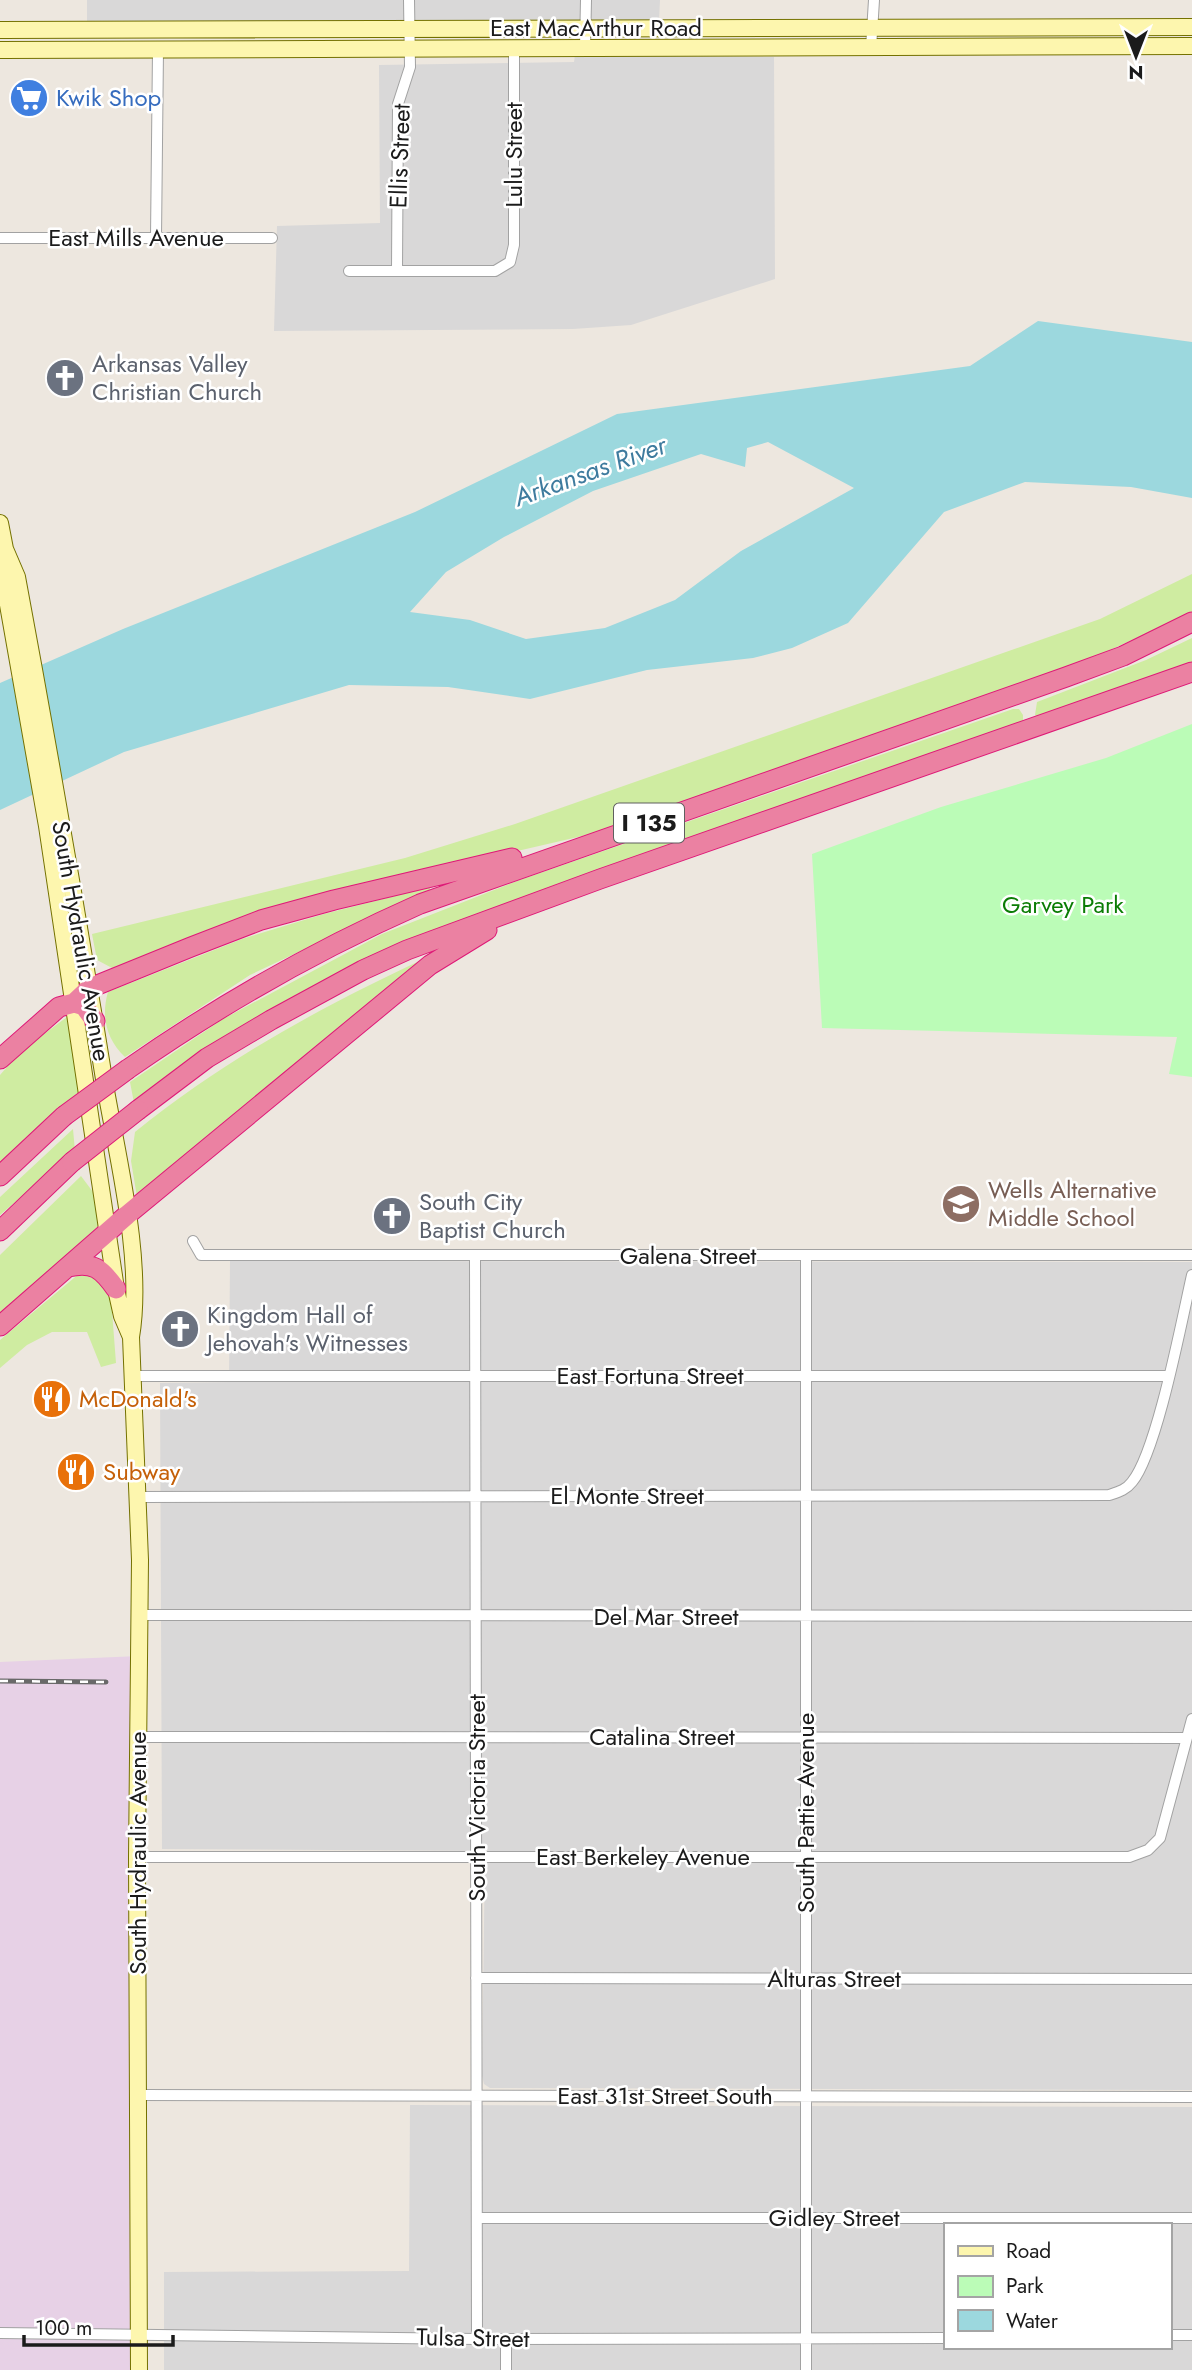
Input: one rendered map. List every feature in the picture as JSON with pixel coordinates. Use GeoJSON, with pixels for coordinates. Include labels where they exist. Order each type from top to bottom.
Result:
{"type":"FeatureCollection","features":[{"type":"Feature","properties":{"kind":"highway","name":"I 135"},"geometry":{"type":"LineString","coordinates":[[0,1177],[64,1116],[200,1018],[346,937],[503,873],[1123,656],[1192,622]]}},
{"type":"Feature","properties":{"kind":"highway","name":"I 135"},"geometry":{"type":"LineString","coordinates":[[0,1231],[72,1162],[207,1058],[363,970],[456,931],[600,879],[1192,672]]}},
{"type":"Feature","properties":{"kind":"highway"},"geometry":{"type":"LineString","coordinates":[[0,1059],[59,1007],[74,1003],[90,988],[261,920],[334,900],[618,833]]}},
{"type":"Feature","properties":{"kind":"highway"},"geometry":{"type":"LineString","coordinates":[[0,1326],[127,1214],[430,965],[467,940],[600,879]]}},
{"type":"Feature","properties":{"kind":"highway"},"geometry":{"type":"LineString","coordinates":[[74,1003],[84,1006],[95,1021]]}},
{"type":"Feature","properties":{"kind":"highway"},"geometry":{"type":"LineString","coordinates":[[67,1268],[84,1263],[96,1266],[105,1272],[116,1289]]}},
{"type":"Feature","properties":{"kind":"street","name":"Ellis Street"},"geometry":{"type":"LineString","coordinates":[[397,270],[398,104],[410,67],[409,0]]}},
{"type":"Feature","properties":{"kind":"street"},"geometry":{"type":"LineString","coordinates":[[585,48],[586,0]]}},
{"type":"Feature","properties":{"kind":"street"},"geometry":{"type":"LineString","coordinates":[[871,48],[874,0]]}},
{"type":"Feature","properties":{"kind":"street","name":"East MacArthur Road"},"geometry":{"type":"LineString","coordinates":[[0,30],[1192,27]]}},
{"type":"Feature","properties":{"kind":"street","name":"East MacArthur Road"},"geometry":{"type":"LineString","coordinates":[[0,50],[1192,46]]}},
{"type":"Feature","properties":{"kind":"street","name":"Lulu Street"},"geometry":{"type":"LineString","coordinates":[[397,270],[495,271],[510,262],[514,246],[514,48]]}},
{"type":"Feature","properties":{"kind":"street"},"geometry":{"type":"LineString","coordinates":[[156,237],[158,50]]}},
{"type":"Feature","properties":{"kind":"street","name":"East Mills Avenue"},"geometry":{"type":"LineString","coordinates":[[0,238],[272,238]]}},
{"type":"Feature","properties":{"kind":"street"},"geometry":{"type":"LineString","coordinates":[[349,271],[397,270]]}},
{"type":"Feature","properties":{"kind":"street","name":"South Hydraulic Avenue"},"geometry":{"type":"LineString","coordinates":[[0,526],[5,549],[17,577],[20,633],[53,822],[90,988],[127,1214],[135,1314],[131,1337],[138,1497],[139,1615],[139,2370]]}},
{"type":"Feature","properties":{"kind":"street","name":"South Hydraulic Avenue"},"geometry":{"type":"LineString","coordinates":[[53,822],[74,1003],[110,1230],[116,1289],[122,1316],[131,1337]]}},
{"type":"Feature","properties":{"kind":"street","name":"Galena Street"},"geometry":{"type":"LineString","coordinates":[[193,1241],[201,1255],[1192,1255]]}},
{"type":"Feature","properties":{"kind":"street","name":"South Pattie Avenue"},"geometry":{"type":"LineString","coordinates":[[806,1255],[806,2370]]}},
{"type":"Feature","properties":{"kind":"street","name":"South Victoria Street"},"geometry":{"type":"LineString","coordinates":[[475,1257],[477,2339]]}},
{"type":"Feature","properties":{"kind":"street"},"geometry":{"type":"LineString","coordinates":[[1168,1376],[1192,1275]]}},
{"type":"Feature","properties":{"kind":"street","name":"East Fortuna Street"},"geometry":{"type":"LineString","coordinates":[[132,1376],[1168,1376]]}},
{"type":"Feature","properties":{"kind":"street","name":"El Monte Street"},"geometry":{"type":"LineString","coordinates":[[138,1497],[1116,1493],[1129,1486],[1137,1474],[1149,1444],[1168,1376]]}},
{"type":"Feature","properties":{"kind":"street","name":"Del Mar Street"},"geometry":{"type":"LineString","coordinates":[[139,1615],[1192,1616]]}},
{"type":"Feature","properties":{"kind":"street"},"geometry":{"type":"LineString","coordinates":[[1186,1738],[1192,1719]]}},
{"type":"Feature","properties":{"kind":"street","name":"Catalina Street"},"geometry":{"type":"LineString","coordinates":[[138,1737],[1186,1738]]}},
{"type":"Feature","properties":{"kind":"street","name":"East Berkeley Avenue"},"geometry":{"type":"LineString","coordinates":[[137,1857],[1129,1857],[1156,1844],[1164,1828],[1186,1738]]}},
{"type":"Feature","properties":{"kind":"street","name":"Alturas Street"},"geometry":{"type":"LineString","coordinates":[[476,1978],[1192,1979]]}},
{"type":"Feature","properties":{"kind":"street","name":"East 31st Street South"},"geometry":{"type":"LineString","coordinates":[[138,2095],[1192,2097]]}},
{"type":"Feature","properties":{"kind":"street","name":"Gidley Street"},"geometry":{"type":"LineString","coordinates":[[477,2218],[1192,2218]]}},
{"type":"Feature","properties":{"kind":"street","name":"Tulsa Street"},"geometry":{"type":"LineString","coordinates":[[0,2333],[477,2339],[944,2338]]}},
{"type":"Feature","properties":{"kind":"street"},"geometry":{"type":"LineString","coordinates":[[1171,2335],[1192,2335]]}},
{"type":"Feature","properties":{"kind":"street"},"geometry":{"type":"LineString","coordinates":[[506,2339],[506,2370]]}},
{"type":"Feature","properties":{"kind":"shaded area"},"geometry":{"type":"Polygon","coordinates":[[[87,0],[660,0],[659,21],[87,29],[87,0]]]}},
{"type":"Feature","properties":{"kind":"shaded area"},"geometry":{"type":"Polygon","coordinates":[[[575,55],[774,57],[775,279],[631,325],[573,329],[274,331],[277,226],[380,223],[379,65],[574,62],[575,55]]]}},
{"type":"Feature","properties":{"kind":"shaded area"},"geometry":{"type":"Polygon","coordinates":[[[230,1261],[1192,1262],[1192,2090],[490,2088],[484,2084],[482,2075],[485,1851],[162,1849],[160,1383],[229,1382],[230,1261]]]}},
{"type":"Feature","properties":{"kind":"shaded area"},"geometry":{"type":"Polygon","coordinates":[[[139,1656],[139,2370],[0,2370],[0,1662],[139,1656]]]}},
{"type":"Feature","properties":{"kind":"shaded area"},"geometry":{"type":"Polygon","coordinates":[[[410,2105],[1192,2107],[1192,2370],[164,2370],[164,2272],[409,2271],[410,2105]]]}},
{"type":"Feature","properties":{"kind":"green space"},"geometry":{"type":"Polygon","coordinates":[[[1192,574],[1192,613],[1081,663],[591,834],[513,852],[114,969],[97,960],[92,934],[405,858],[515,824],[1100,619],[1192,574]]]}},
{"type":"Feature","properties":{"kind":"green space"},"geometry":{"type":"Polygon","coordinates":[[[1192,638],[1192,665],[1039,718],[1035,715],[1037,702],[1146,660],[1192,638]]]}},
{"type":"Feature","properties":{"kind":"green space"},"geometry":{"type":"Polygon","coordinates":[[[1019,709],[1023,715],[1023,723],[462,921],[134,1103],[130,1082],[223,1019],[382,934],[517,881],[1019,709]]]}},
{"type":"Feature","properties":{"kind":"green space","name":"Garvey Park"},"geometry":{"type":"Polygon","coordinates":[[[1192,724],[1192,1077],[1169,1074],[1177,1037],[822,1028],[812,854],[941,807],[1106,758],[1192,724]]]}},
{"type":"Feature","properties":{"kind":"green space"},"geometry":{"type":"Polygon","coordinates":[[[430,887],[430,890],[250,975],[125,1057],[109,1035],[105,1018],[108,992],[242,939],[324,914],[430,887]]]}},
{"type":"Feature","properties":{"kind":"green space"},"geometry":{"type":"Polygon","coordinates":[[[432,955],[137,1197],[131,1161],[135,1132],[206,1079],[278,1034],[353,993],[432,955]]]}},
{"type":"Feature","properties":{"kind":"green space"},"geometry":{"type":"Polygon","coordinates":[[[67,1017],[83,1090],[0,1165],[0,1075],[21,1051],[67,1017]]]}},
{"type":"Feature","properties":{"kind":"green space"},"geometry":{"type":"Polygon","coordinates":[[[73,1129],[75,1151],[0,1215],[0,1197],[73,1129]]]}},
{"type":"Feature","properties":{"kind":"green space"},"geometry":{"type":"Polygon","coordinates":[[[81,1176],[99,1200],[104,1228],[0,1317],[0,1255],[81,1176]]]}},
{"type":"Feature","properties":{"kind":"green space"},"geometry":{"type":"Polygon","coordinates":[[[80,1273],[99,1277],[111,1298],[116,1363],[101,1367],[87,1332],[52,1332],[27,1345],[0,1368],[0,1340],[80,1273]]]}},
{"type":"Feature","properties":{"kind":"water","name":"Arkansas River"},"geometry":{"type":"Polygon","coordinates":[[[1038,321],[1192,342],[1192,498],[1131,487],[1025,482],[944,512],[848,623],[792,648],[753,658],[647,670],[530,699],[448,687],[349,685],[124,752],[0,810],[0,683],[123,629],[415,512],[617,414],[970,366],[1038,321]],[[768,442],[747,448],[745,467],[701,454],[593,491],[504,537],[446,572],[410,612],[470,620],[526,639],[605,628],[675,600],[741,551],[854,488],[768,442]]]}},
{"type":"Feature","properties":{"kind":"railway"},"geometry":{"type":"LineString","coordinates":[[0,1681],[106,1682]]}},
{"type":"Feature","properties":{"kind":"place","name":"Kwik Shop"},"geometry":{"type":"Point","coordinates":[29,98]}},
{"type":"Feature","properties":{"kind":"place","name":"Arkansas Valley Christian Church"},"geometry":{"type":"Point","coordinates":[65,378]}},
{"type":"Feature","properties":{"kind":"place","name":"Wells Alternative Middle School"},"geometry":{"type":"Point","coordinates":[961,1204]}},
{"type":"Feature","properties":{"kind":"place","name":"South City Baptist Church"},"geometry":{"type":"Point","coordinates":[392,1216]}},
{"type":"Feature","properties":{"kind":"place","name":"Kingdom Hall of Jehovah's Witnesses"},"geometry":{"type":"Point","coordinates":[180,1329]}},
{"type":"Feature","properties":{"kind":"place","name":"McDonald's"},"geometry":{"type":"Point","coordinates":[52,1399]}},
{"type":"Feature","properties":{"kind":"place","name":"Subway"},"geometry":{"type":"Point","coordinates":[76,1472]}}]}
